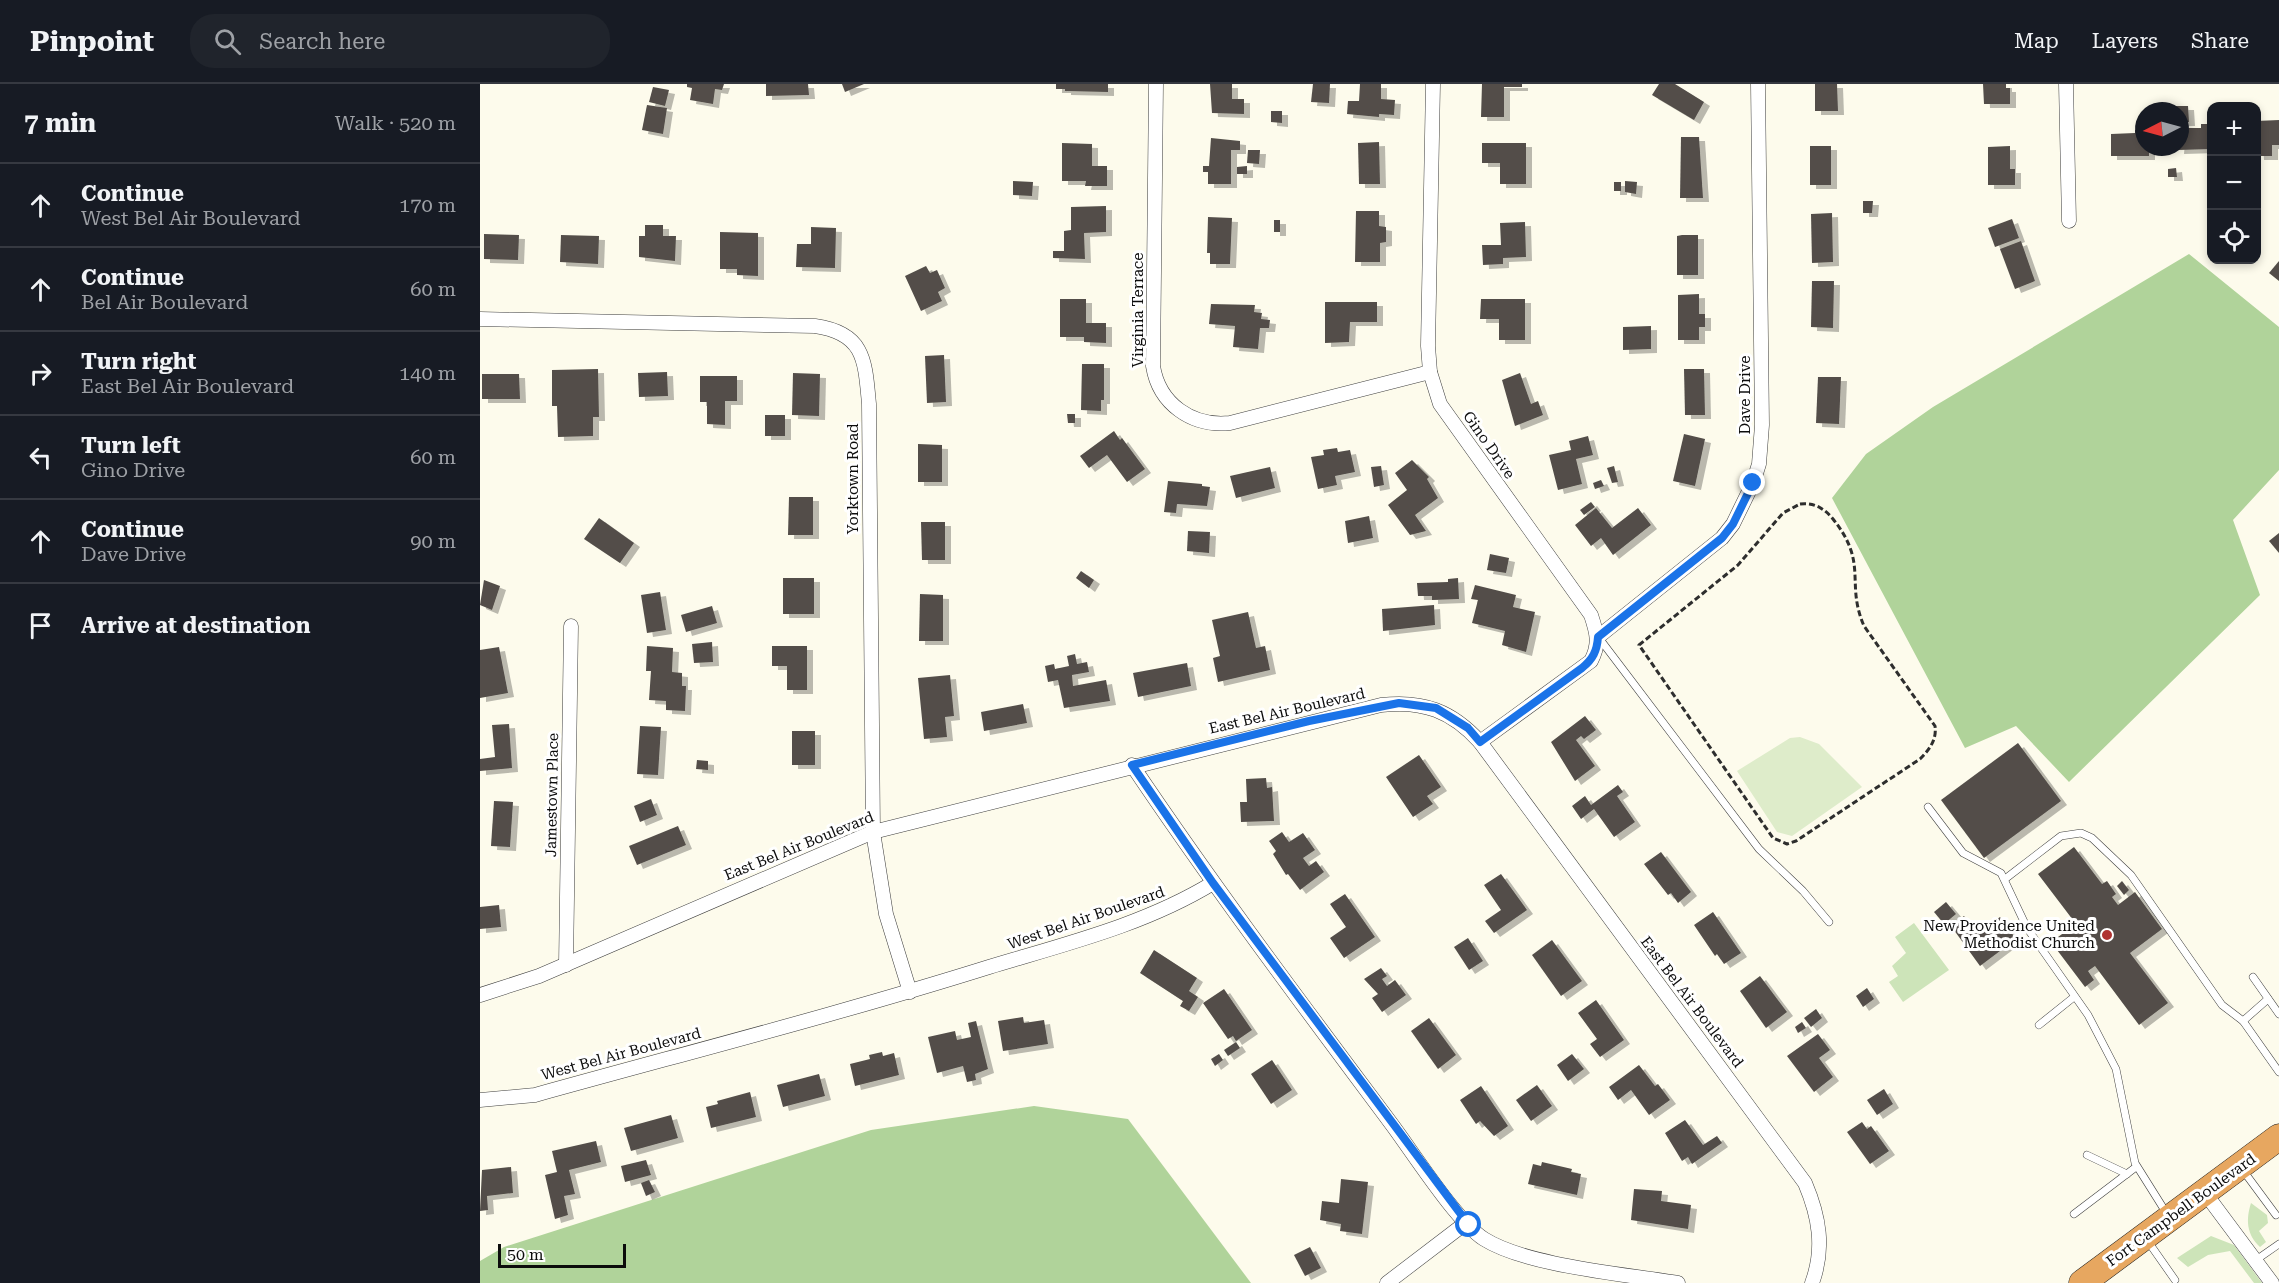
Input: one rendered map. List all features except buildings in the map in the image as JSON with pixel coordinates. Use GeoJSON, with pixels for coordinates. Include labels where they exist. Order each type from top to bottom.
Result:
{"type":"FeatureCollection","features":[{"type":"Feature","properties":{"kind":"highway","name":"Fort Campbell Boulevard"},"geometry":{"type":"LineString","coordinates":[[2082,1283],[2279,1137]]}},
{"type":"Feature","properties":{"kind":"street","name":"Virginia Terrace"},"geometry":{"type":"LineString","coordinates":[[1156,84],[1153,366],[1155,381],[1169,402],[1202,423],[1230,423],[1430,372]]}},
{"type":"Feature","properties":{"kind":"street","name":"Gino Drive"},"geometry":{"type":"LineString","coordinates":[[1433,84],[1428,346],[1430,372],[1440,404],[1592,615],[1598,637]]}},
{"type":"Feature","properties":{"kind":"street","name":"Dave Drive"},"geometry":{"type":"LineString","coordinates":[[1598,637],[1722,538],[1745,502],[1759,464],[1762,425],[1758,84]]}},
{"type":"Feature","properties":{"kind":"street"},"geometry":{"type":"LineString","coordinates":[[2066,84],[2069,221]]}},
{"type":"Feature","properties":{"kind":"street","name":"Yorktown Road"},"geometry":{"type":"LineString","coordinates":[[480,319],[815,326],[844,333],[863,355],[869,404],[873,832],[886,914],[910,992]]}},
{"type":"Feature","properties":{"kind":"street","name":"Jamestown Place"},"geometry":{"type":"LineString","coordinates":[[567,965],[571,626]]}},
{"type":"Feature","properties":{"kind":"street"},"geometry":{"type":"LineString","coordinates":[[1480,742],[1591,661],[1597,650],[1598,637]]}},
{"type":"Feature","properties":{"kind":"street","name":"East Bel Air Boulevard"},"geometry":{"type":"LineString","coordinates":[[480,995],[506,989],[567,965],[873,832],[1309,721],[1399,703],[1436,708],[1468,728],[1480,742],[1805,1183],[1819,1221],[1820,1251],[1812,1283]]}},
{"type":"Feature","properties":{"kind":"street"},"geometry":{"type":"LineString","coordinates":[[1132,765],[1213,883],[1467,1222],[1482,1238],[1517,1254],[1678,1283]]}},
{"type":"Feature","properties":{"kind":"street","name":"West Bel Air Boulevard"},"geometry":{"type":"LineString","coordinates":[[480,1100],[535,1095],[910,992],[1127,924],[1178,904],[1213,883]]}},
{"type":"Feature","properties":{"kind":"street"},"geometry":{"type":"LineString","coordinates":[[2205,1193],[2272,1283]]}},
{"type":"Feature","properties":{"kind":"street"},"geometry":{"type":"LineString","coordinates":[[1387,1283],[1467,1222]]}},
{"type":"Feature","properties":{"kind":"lane"},"geometry":{"type":"LineString","coordinates":[[1598,637],[1759,849],[1803,891],[1829,922]]}},
{"type":"Feature","properties":{"kind":"lane"},"geometry":{"type":"LineString","coordinates":[[1928,807],[1962,853],[2001,873],[2027,928],[2088,1015],[2116,1069],[2136,1167],[2170,1218]]}},
{"type":"Feature","properties":{"kind":"lane"},"geometry":{"type":"LineString","coordinates":[[2005,879],[2061,836],[2081,833],[2092,838],[2131,875],[2222,1005],[2243,1021],[2279,1072]]}},
{"type":"Feature","properties":{"kind":"lane"},"geometry":{"type":"LineString","coordinates":[[2253,977],[2279,1014]]}},
{"type":"Feature","properties":{"kind":"lane"},"geometry":{"type":"LineString","coordinates":[[2039,1025],[2074,998]]}},
{"type":"Feature","properties":{"kind":"lane"},"geometry":{"type":"LineString","coordinates":[[2243,1021],[2268,999]]}},
{"type":"Feature","properties":{"kind":"lane"},"geometry":{"type":"LineString","coordinates":[[2087,1155],[2127,1174]]}},
{"type":"Feature","properties":{"kind":"lane"},"geometry":{"type":"LineString","coordinates":[[2240,1166],[2276,1215]]}},
{"type":"Feature","properties":{"kind":"lane"},"geometry":{"type":"LineString","coordinates":[[2074,1214],[2136,1167]]}},
{"type":"Feature","properties":{"kind":"lane"},"geometry":{"type":"LineString","coordinates":[[2145,1237],[2175,1280]]}},
{"type":"Feature","properties":{"kind":"lane"},"geometry":{"type":"LineString","coordinates":[[2256,1260],[2279,1244]]}},
{"type":"Feature","properties":{"kind":"path"},"geometry":{"type":"LineString","coordinates":[[1800,504],[1813,505],[1831,517],[1850,542],[1857,569],[1858,610],[1864,626],[1935,726],[1935,738],[1925,754],[1914,764],[1797,840],[1782,843],[1773,838],[1639,645],[1738,564],[1784,513],[1800,504]]}},
{"type":"Feature","properties":{"kind":"green space"},"geometry":{"type":"Polygon","coordinates":[[[2189,254],[2279,327],[2279,470],[2233,520],[2260,595],[2069,782],[2016,726],[1965,748],[1832,498],[1866,454],[1933,407],[2189,254]]]}},
{"type":"Feature","properties":{"kind":"green space"},"geometry":{"type":"Polygon","coordinates":[[[1800,737],[1819,744],[1862,787],[1792,836],[1777,832],[1737,771],[1790,738],[1800,737]]]}},
{"type":"Feature","properties":{"kind":"green space"},"geometry":{"type":"Polygon","coordinates":[[[1914,923],[1949,970],[1903,1002],[1889,982],[1898,976],[1892,966],[1906,953],[1895,937],[1914,923]]]}},
{"type":"Feature","properties":{"kind":"green space"},"geometry":{"type":"Polygon","coordinates":[[[1034,1106],[1128,1119],[1251,1283],[480,1283],[480,1261],[504,1247],[871,1130],[1034,1106]]]}},
{"type":"Feature","properties":{"kind":"green space"},"geometry":{"type":"Polygon","coordinates":[[[2251,1203],[2267,1215],[2268,1223],[2259,1231],[2266,1242],[2260,1247],[2252,1237],[2248,1226],[2251,1203]]]}},
{"type":"Feature","properties":{"kind":"green space"},"geometry":{"type":"Polygon","coordinates":[[[2211,1236],[2234,1245],[2262,1283],[2254,1283],[2230,1251],[2208,1255],[2188,1267],[2177,1258],[2211,1236]]]}},
{"type":"Feature","properties":{"kind":"place","name":"New Providence United Methodist Church"},"geometry":{"type":"Point","coordinates":[2107,935]}},
{"type":"Feature","properties":{"kind":"route"},"geometry":{"type":"LineString","coordinates":[[1469,1225],[1213,883],[1132,765],[1309,721],[1399,703],[1436,708],[1468,728],[1480,742],[1591,661],[1597,650],[1598,637],[1722,538],[1733,524],[1753,483]]}}]}
